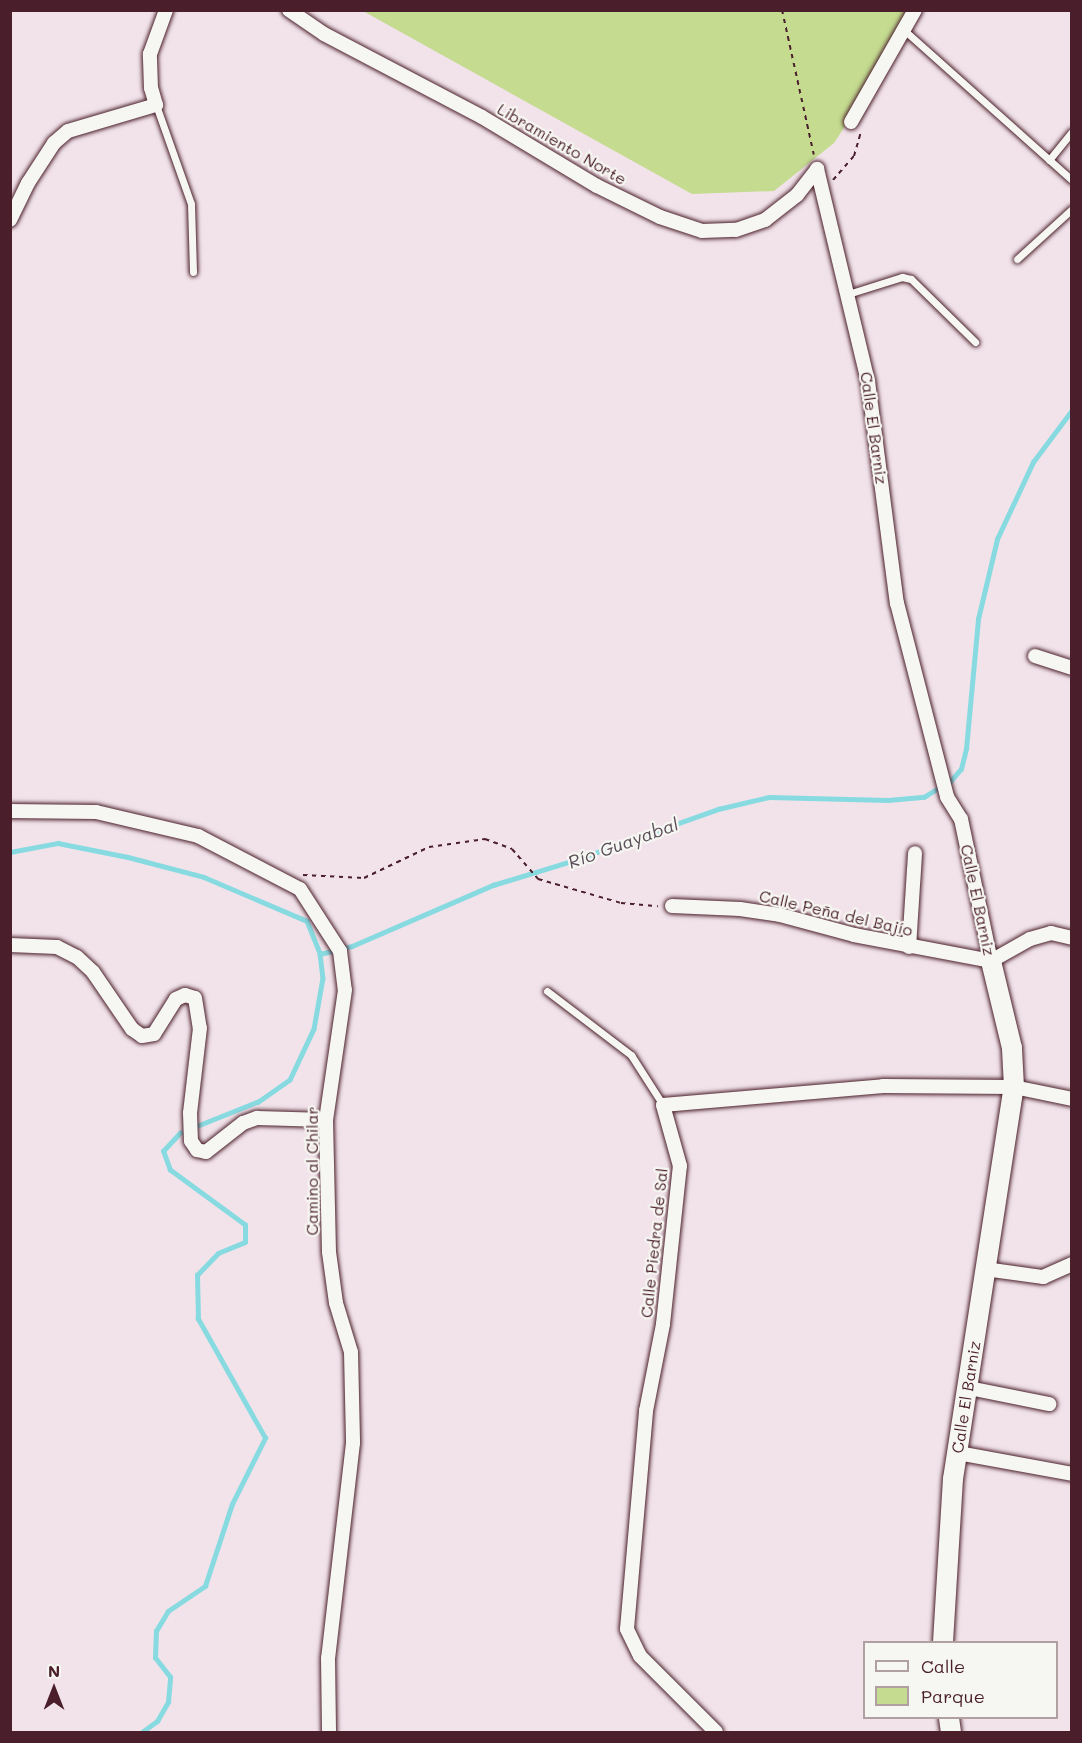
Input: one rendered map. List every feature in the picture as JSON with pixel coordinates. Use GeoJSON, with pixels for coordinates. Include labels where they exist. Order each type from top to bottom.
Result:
{"type":"FeatureCollection","features":[{"type":"Feature","properties":{"kind":"street"},"geometry":{"type":"LineString","coordinates":[[10,220],[28,183],[54,143],[68,131],[156,105],[151,88],[150,54],[166,10]]}},
{"type":"Feature","properties":{"kind":"street","name":"Libramiento Norte"},"geometry":{"type":"LineString","coordinates":[[289,10],[324,34],[482,117],[597,186],[660,217],[702,231],[736,230],[765,220],[797,195],[817,169]]}},
{"type":"Feature","properties":{"kind":"street"},"geometry":{"type":"LineString","coordinates":[[851,122],[915,10]]}},
{"type":"Feature","properties":{"kind":"street","name":"Calle El Barniz"},"geometry":{"type":"LineString","coordinates":[[817,169],[868,381],[897,603],[947,797],[960,819],[1012,1048],[1014,1087],[958,1453],[943,1641]]}},
{"type":"Feature","properties":{"kind":"street"},"geometry":{"type":"LineString","coordinates":[[1035,656],[1071,668]]}},
{"type":"Feature","properties":{"kind":"street","name":"Camino al Chilar"},"geometry":{"type":"LineString","coordinates":[[10,811],[96,812],[198,836],[283,877],[300,889],[339,949],[345,990],[326,1120],[329,1252],[336,1303],[351,1352],[353,1443],[328,1658],[329,1732]]}},
{"type":"Feature","properties":{"kind":"street"},"geometry":{"type":"LineString","coordinates":[[909,947],[915,853]]}},
{"type":"Feature","properties":{"kind":"street","name":"Calle Peña del Bajío"},"geometry":{"type":"LineString","coordinates":[[672,906],[740,909],[780,915],[909,947],[991,962]]}},
{"type":"Feature","properties":{"kind":"street"},"geometry":{"type":"LineString","coordinates":[[991,962],[1030,939],[1051,933],[1071,938]]}},
{"type":"Feature","properties":{"kind":"street"},"geometry":{"type":"LineString","coordinates":[[10,945],[57,947],[77,957],[93,972],[132,1029],[142,1036],[154,1034],[176,999],[185,995],[195,998],[200,1028],[190,1113],[191,1141],[196,1150],[206,1152],[243,1123],[257,1118],[326,1120]]}},
{"type":"Feature","properties":{"kind":"street"},"geometry":{"type":"LineString","coordinates":[[663,1105],[883,1086],[1014,1087],[1071,1100]]}},
{"type":"Feature","properties":{"kind":"street","name":"Calle Piedra de Sal"},"geometry":{"type":"LineString","coordinates":[[663,1105],[680,1166],[663,1324],[646,1411],[627,1629],[640,1656],[716,1732]]}},
{"type":"Feature","properties":{"kind":"street"},"geometry":{"type":"LineString","coordinates":[[985,1269],[1043,1276],[1071,1264]]}},
{"type":"Feature","properties":{"kind":"street"},"geometry":{"type":"LineString","coordinates":[[969,1388],[1049,1404]]}},
{"type":"Feature","properties":{"kind":"street"},"geometry":{"type":"LineString","coordinates":[[958,1453],[1071,1474]]}},
{"type":"Feature","properties":{"kind":"lane"},"geometry":{"type":"LineString","coordinates":[[904,30],[1071,180]]}},
{"type":"Feature","properties":{"kind":"lane"},"geometry":{"type":"LineString","coordinates":[[156,105],[191,204],[193,272]]}},
{"type":"Feature","properties":{"kind":"lane"},"geometry":{"type":"LineString","coordinates":[[1049,160],[1071,132]]}},
{"type":"Feature","properties":{"kind":"lane"},"geometry":{"type":"LineString","coordinates":[[1017,259],[1071,209]]}},
{"type":"Feature","properties":{"kind":"lane"},"geometry":{"type":"LineString","coordinates":[[848,294],[902,277],[911,279],[975,342]]}},
{"type":"Feature","properties":{"kind":"lane"},"geometry":{"type":"LineString","coordinates":[[547,991],[631,1055],[663,1105]]}},
{"type":"Feature","properties":{"kind":"path"},"geometry":{"type":"LineString","coordinates":[[782,10],[817,169]]}},
{"type":"Feature","properties":{"kind":"path"},"geometry":{"type":"LineString","coordinates":[[821,186],[841,175],[854,156],[862,102]]}},
{"type":"Feature","properties":{"kind":"path"},"geometry":{"type":"LineString","coordinates":[[283,877],[364,878],[429,847],[485,839],[512,849],[538,879],[621,903],[672,906]]}},
{"type":"Feature","properties":{"kind":"green space"},"geometry":{"type":"Polygon","coordinates":[[[363,11],[921,11],[834,143],[774,191],[692,194],[363,11]]]}},
{"type":"Feature","properties":{"kind":"waterway","name":"Río Guayabal"},"geometry":{"type":"LineString","coordinates":[[947,785],[961,769],[966,749],[978,619],[997,539],[1033,462],[1072,410]]}},
{"type":"Feature","properties":{"kind":"waterway","name":"Río Guayabal"},"geometry":{"type":"LineString","coordinates":[[320,954],[352,946],[493,885],[572,861],[718,809],[769,797],[888,800],[924,797],[937,789]]}},
{"type":"Feature","properties":{"kind":"waterway"},"geometry":{"type":"LineString","coordinates":[[10,852],[58,843],[128,857],[204,877],[307,921],[320,954],[323,978],[314,1029],[290,1080],[258,1102],[193,1128]]}},
{"type":"Feature","properties":{"kind":"waterway"},"geometry":{"type":"LineString","coordinates":[[142,1732],[157,1721],[168,1702],[170,1677],[155,1658],[156,1631],[168,1611],[205,1586],[232,1504],[265,1438],[198,1319],[197,1275],[218,1253],[245,1242],[245,1225],[170,1170],[163,1151],[180,1133]]}}]}
